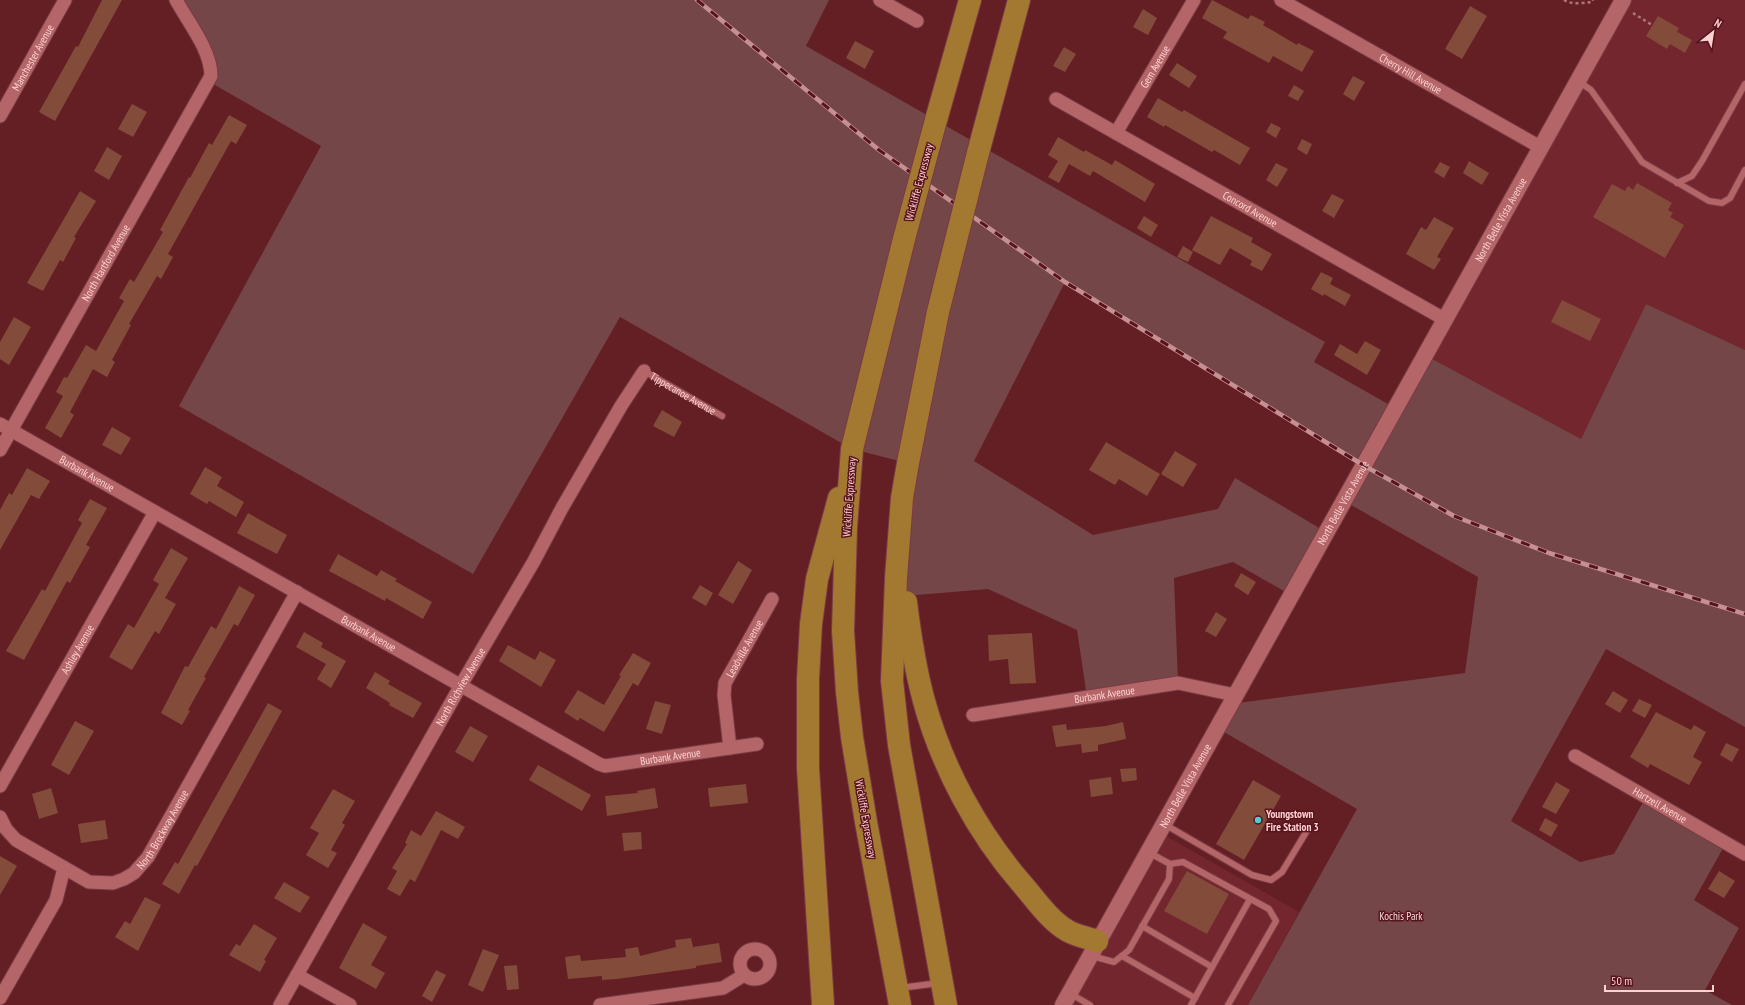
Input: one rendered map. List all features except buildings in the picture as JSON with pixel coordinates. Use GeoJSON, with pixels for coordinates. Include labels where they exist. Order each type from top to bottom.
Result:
{"type":"FeatureCollection","features":[{"type":"Feature","properties":{"kind":"highway","name":"Wickliffe Expressway"},"geometry":{"type":"LineString","coordinates":[[898,996],[864,815],[852,737],[847,692],[843,631],[846,528],[852,449],[904,239],[970,0]]}},
{"type":"Feature","properties":{"kind":"highway"},"geometry":{"type":"LineString","coordinates":[[946,1005],[902,761],[895,712],[892,681],[898,548],[902,498],[938,312],[978,153],[1019,0]]}},
{"type":"Feature","properties":{"kind":"highway"},"geometry":{"type":"LineString","coordinates":[[822,1005],[808,768],[808,679],[811,624],[817,579],[852,449]]}},
{"type":"Feature","properties":{"kind":"highway"},"geometry":{"type":"LineString","coordinates":[[898,548],[913,651],[924,701],[936,738],[955,783],[992,847],[1009,869],[1053,920],[1093,948]]}},
{"type":"Feature","properties":{"kind":"street","name":"Manchester Avenue"},"geometry":{"type":"LineString","coordinates":[[0,116],[65,0]]}},
{"type":"Feature","properties":{"kind":"street","name":"North Hartford Avenue"},"geometry":{"type":"LineString","coordinates":[[0,450],[6,427],[211,76],[211,67],[208,55],[176,0]]}},
{"type":"Feature","properties":{"kind":"street"},"geometry":{"type":"LineString","coordinates":[[880,0],[917,21]]}},
{"type":"Feature","properties":{"kind":"street","name":"Gem Avenue"},"geometry":{"type":"LineString","coordinates":[[1116,133],[1194,0]]}},
{"type":"Feature","properties":{"kind":"street","name":"Cherry Hill Avenue"},"geometry":{"type":"LineString","coordinates":[[1281,0],[1540,147]]}},
{"type":"Feature","properties":{"kind":"street","name":"North Belle Vista Avenue"},"geometry":{"type":"LineString","coordinates":[[1066,999],[1093,948],[1577,81],[1625,5]]}},
{"type":"Feature","properties":{"kind":"street","name":"Concord Avenue"},"geometry":{"type":"LineString","coordinates":[[1056,99],[1444,320]]}},
{"type":"Feature","properties":{"kind":"street","name":"North Richview Avenue"},"geometry":{"type":"LineString","coordinates":[[280,1005],[461,685],[534,561],[562,508],[617,412],[644,371]]}},
{"type":"Feature","properties":{"kind":"street","name":"Burbank Avenue"},"geometry":{"type":"LineString","coordinates":[[6,427],[605,766],[757,744]]}},
{"type":"Feature","properties":{"kind":"street","name":"Ashley Avenue"},"geometry":{"type":"LineString","coordinates":[[0,786],[155,512]]}},
{"type":"Feature","properties":{"kind":"street","name":"North Brockway Avenue"},"geometry":{"type":"LineString","coordinates":[[64,868],[89,882],[113,883],[134,873],[143,864],[297,592]]}},
{"type":"Feature","properties":{"kind":"street","name":"Leadville Avenue"},"geometry":{"type":"LineString","coordinates":[[730,748],[724,695],[725,683],[772,598]]}},
{"type":"Feature","properties":{"kind":"street","name":"Burbank Avenue"},"geometry":{"type":"LineString","coordinates":[[973,715],[1178,683],[1186,683],[1235,695]]}},
{"type":"Feature","properties":{"kind":"street","name":"Hartzell Avenue"},"geometry":{"type":"LineString","coordinates":[[1575,756],[1745,854]]}},
{"type":"Feature","properties":{"kind":"street"},"geometry":{"type":"LineString","coordinates":[[0,817],[6,829],[16,840],[64,868],[56,900],[0,998]]}},
{"type":"Feature","properties":{"kind":"street"},"geometry":{"type":"LineString","coordinates":[[297,975],[350,1005]]}},
{"type":"Feature","properties":{"kind":"street"},"geometry":{"type":"LineString","coordinates":[[600,1005],[723,988],[744,975]]}},
{"type":"Feature","properties":{"kind":"lane"},"geometry":{"type":"LineString","coordinates":[[1577,81],[1591,90],[1642,162],[1709,201],[1722,203],[1730,198],[1745,170]]}},
{"type":"Feature","properties":{"kind":"lane"},"geometry":{"type":"LineString","coordinates":[[1677,183],[1692,176],[1745,84]]}},
{"type":"Feature","properties":{"kind":"lane","name":"Tippecanoe Avenue"},"geometry":{"type":"LineString","coordinates":[[644,371],[722,416]]}},
{"type":"Feature","properties":{"kind":"lane"},"geometry":{"type":"LineString","coordinates":[[1163,824],[1252,875],[1271,880],[1282,872],[1308,829]]}},
{"type":"Feature","properties":{"kind":"lane"},"geometry":{"type":"LineString","coordinates":[[1147,851],[1170,864],[1183,862],[1269,910],[1276,921],[1228,1005]]}},
{"type":"Feature","properties":{"kind":"lane"},"geometry":{"type":"LineString","coordinates":[[1093,948],[1114,962],[1128,950],[1169,879],[1170,864]]}},
{"type":"Feature","properties":{"kind":"lane"},"geometry":{"type":"LineString","coordinates":[[1191,1005],[1250,899]]}},
{"type":"Feature","properties":{"kind":"lane"},"geometry":{"type":"LineString","coordinates":[[1142,926],[1212,967]]}},
{"type":"Feature","properties":{"kind":"lane"},"geometry":{"type":"LineString","coordinates":[[1122,956],[1195,998]]}},
{"type":"Feature","properties":{"kind":"lane"},"geometry":{"type":"LineString","coordinates":[[898,996],[942,982]]}},
{"type":"Feature","properties":{"kind":"lane"},"geometry":{"type":"LineString","coordinates":[[1066,999],[1090,1005]]}},
{"type":"Feature","properties":{"kind":"path"},"geometry":{"type":"LineString","coordinates":[[1564,0],[1567,2],[1581,3],[1592,2],[1593,0]]}},
{"type":"Feature","properties":{"kind":"path"},"geometry":{"type":"LineString","coordinates":[[1625,5],[1652,25]]}},
{"type":"Feature","properties":{"kind":"shaded area"},"geometry":{"type":"Polygon","coordinates":[[[1623,0],[1745,0],[1745,350],[1646,304],[1581,439],[1425,355],[1623,0]]]}},
{"type":"Feature","properties":{"kind":"shaded area"},"geometry":{"type":"Polygon","coordinates":[[[1159,832],[1299,912],[1248,1005],[1062,1005],[1159,832]]]}},
{"type":"Feature","properties":{"kind":"green space","name":"Kochis Park"},"geometry":{"type":"Polygon","coordinates":[[[176,0],[829,0],[806,46],[1325,342],[1314,362],[1395,408],[1425,355],[1581,439],[1646,304],[1745,350],[1745,727],[1606,649],[1511,821],[1580,862],[1614,854],[1646,797],[1726,843],[1694,900],[1739,928],[1705,990],[1732,1005],[1248,1005],[1357,809],[1217,728],[1230,704],[1465,673],[1478,577],[1344,501],[1363,465],[1065,282],[974,461],[1093,535],[1218,509],[1235,478],[1326,532],[1291,595],[1233,562],[1174,578],[1178,683],[1087,697],[1077,630],[988,589],[905,596],[907,463],[852,449],[620,317],[473,574],[179,406],[321,146],[208,81],[211,76],[176,0]]]}},
{"type":"Feature","properties":{"kind":"railway"},"geometry":{"type":"LineString","coordinates":[[697,0],[879,150],[1065,282],[1363,465],[1454,516],[1549,553],[1745,614]]}},
{"type":"Feature","properties":{"kind":"place","name":"Youngstown Fire Station 3"},"geometry":{"type":"Point","coordinates":[1258,820]}}]}
